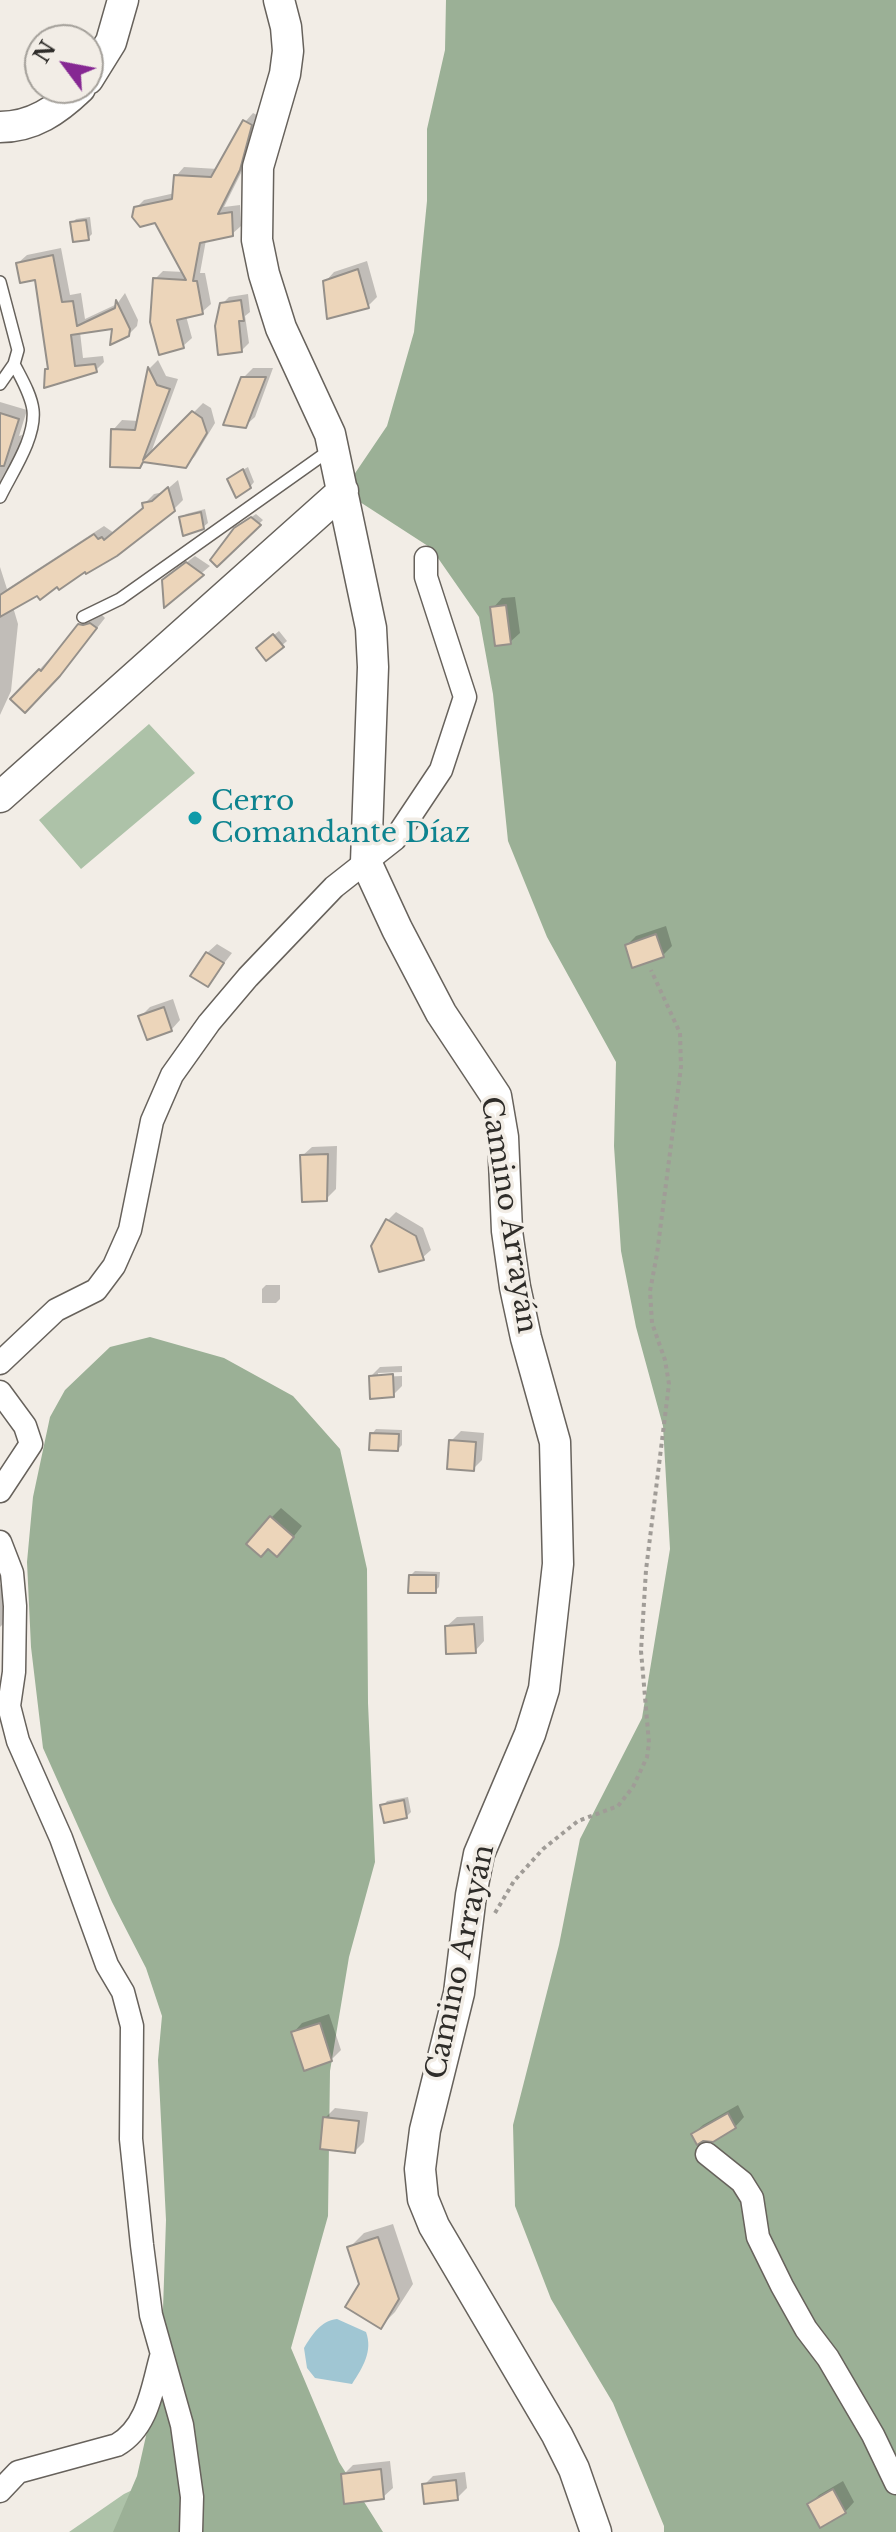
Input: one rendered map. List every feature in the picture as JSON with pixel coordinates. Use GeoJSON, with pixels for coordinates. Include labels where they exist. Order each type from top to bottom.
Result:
{"type":"FeatureCollection","features":[{"type":"Feature","properties":{"kind":"street"},"geometry":{"type":"LineString","coordinates":[[104,53],[111,42],[123,0]]}},
{"type":"Feature","properties":{"kind":"street","name":"Camino Arrayán"},"geometry":{"type":"LineString","coordinates":[[279,0],[288,51],[285,74],[258,167],[257,240],[281,328],[321,409],[334,447],[372,641],[366,862],[441,1013],[496,1096],[503,1137],[507,1231],[515,1287],[555,1442],[558,1564],[544,1689],[530,1734],[479,1854],[459,1993],[425,2130],[420,2169],[423,2199],[434,2226],[569,2458],[596,2532]]}},
{"type":"Feature","properties":{"kind":"street"},"geometry":{"type":"LineString","coordinates":[[0,127],[22,125],[53,112],[62,104]]}},
{"type":"Feature","properties":{"kind":"street"},"geometry":{"type":"LineString","coordinates":[[0,797],[343,491]]}},
{"type":"Feature","properties":{"kind":"street"},"geometry":{"type":"LineString","coordinates":[[3,1352],[56,1310],[96,1290],[114,1266],[130,1230],[152,1121],[172,1075],[209,1023],[248,977],[334,887],[395,839],[441,770],[465,697],[426,577],[426,558]]}},
{"type":"Feature","properties":{"kind":"street"},"geometry":{"type":"LineString","coordinates":[[0,1392],[25,1426],[31,1444],[0,1491]]}},
{"type":"Feature","properties":{"kind":"street"},"geometry":{"type":"LineString","coordinates":[[0,1542],[12,1573],[15,1606],[14,1672],[9,1706],[18,1741],[61,1838],[107,1965],[123,1992],[132,2026],[131,2139],[151,2315],[182,2425],[192,2497],[191,2532]]}},
{"type":"Feature","properties":{"kind":"street"},"geometry":{"type":"LineString","coordinates":[[707,2154],[742,2182],[752,2198],[758,2237],[782,2286],[873,2435],[896,2483]]}},
{"type":"Feature","properties":{"kind":"street"},"geometry":{"type":"LineString","coordinates":[[0,2491],[18,2472],[126,2440],[145,2417],[161,2355]]}},
{"type":"Feature","properties":{"kind":"lane"},"geometry":{"type":"LineString","coordinates":[[0,282],[17,344],[14,364],[0,384]]}},
{"type":"Feature","properties":{"kind":"lane"},"geometry":{"type":"LineString","coordinates":[[0,497],[33,421],[31,399],[14,364]]}},
{"type":"Feature","properties":{"kind":"lane"},"geometry":{"type":"LineString","coordinates":[[83,617],[120,599],[334,447]]}},
{"type":"Feature","properties":{"kind":"path"},"geometry":{"type":"LineString","coordinates":[[492,1918],[514,1881],[543,1849],[578,1821],[618,1806],[633,1787],[647,1757],[649,1743],[641,1651],[646,1570],[669,1384],[665,1360],[652,1323],[650,1291],[681,1067],[680,1033],[651,970]]}},
{"type":"Feature","properties":{"kind":"green space"},"geometry":{"type":"Polygon","coordinates":[[[446,0],[896,0],[896,2532],[664,2532],[613,2403],[551,2299],[515,2206],[513,2125],[559,1945],[580,1839],[642,1718],[670,1549],[663,1426],[636,1327],[621,1251],[614,1146],[616,1062],[547,937],[508,841],[493,694],[479,617],[431,548],[343,491],[387,426],[414,332],[427,201],[427,129],[445,50],[446,0]]]}},
{"type":"Feature","properties":{"kind":"green space"},"geometry":{"type":"Polygon","coordinates":[[[149,724],[195,773],[81,869],[39,820],[149,724]]]}},
{"type":"Feature","properties":{"kind":"green space"},"geometry":{"type":"Polygon","coordinates":[[[150,1337],[224,1358],[293,1396],[340,1449],[367,1569],[368,1703],[375,1862],[349,1957],[330,2071],[328,2216],[291,2348],[339,2462],[383,2532],[113,2532],[137,2476],[161,2369],[166,2220],[158,2060],[162,2016],[146,1968],[112,1902],[43,1748],[31,1647],[27,1562],[33,1497],[50,1417],[65,1390],[110,1347],[150,1337]]]}},
{"type":"Feature","properties":{"kind":"green space"},"geometry":{"type":"Polygon","coordinates":[[[164,2475],[214,2532],[69,2532],[124,2494],[164,2475]]]}},
{"type":"Feature","properties":{"kind":"water"},"geometry":{"type":"Polygon","coordinates":[[[337,2319],[366,2332],[368,2339],[366,2359],[352,2384],[315,2378],[307,2368],[304,2348],[321,2326],[337,2319]]]}},
{"type":"Feature","properties":{"kind":"building"},"geometry":{"type":"Polygon","coordinates":[[[243,120],[252,125],[240,170],[218,214],[232,212],[233,236],[200,243],[193,281],[197,281],[203,314],[177,320],[184,348],[159,355],[150,322],[153,278],[186,280],[155,223],[140,227],[132,217],[134,207],[172,199],[174,175],[211,177],[243,120]]]}},
{"type":"Feature","properties":{"kind":"building"},"geometry":{"type":"Polygon","coordinates":[[[86,220],[89,240],[73,242],[70,222],[86,220]]]}},
{"type":"Feature","properties":{"kind":"building"},"geometry":{"type":"Polygon","coordinates":[[[53,255],[62,302],[73,301],[77,326],[115,308],[116,300],[130,329],[129,336],[110,345],[112,329],[71,335],[75,366],[95,364],[97,372],[44,388],[45,369],[48,369],[35,280],[20,283],[16,263],[53,255]]]}},
{"type":"Feature","properties":{"kind":"building"},"geometry":{"type":"Polygon","coordinates":[[[358,269],[369,308],[327,319],[323,281],[358,269]]]}},
{"type":"Feature","properties":{"kind":"building"},"geometry":{"type":"Polygon","coordinates":[[[241,300],[244,321],[239,321],[242,352],[218,355],[215,326],[220,303],[241,300]]]}},
{"type":"Feature","properties":{"kind":"building"},"geometry":{"type":"Polygon","coordinates":[[[148,367],[157,385],[170,389],[143,460],[192,411],[202,418],[207,433],[186,468],[143,462],[140,468],[110,467],[111,429],[135,430],[148,367]]]}},
{"type":"Feature","properties":{"kind":"building"},"geometry":{"type":"Polygon","coordinates":[[[241,377],[266,377],[246,428],[223,425],[241,377]]]}},
{"type":"Feature","properties":{"kind":"building"},"geometry":{"type":"Polygon","coordinates":[[[0,413],[19,419],[4,466],[0,466],[0,413]]]}},
{"type":"Feature","properties":{"kind":"building"},"geometry":{"type":"Polygon","coordinates":[[[243,469],[251,488],[236,498],[227,479],[243,469]]]}},
{"type":"Feature","properties":{"kind":"building"},"geometry":{"type":"Polygon","coordinates":[[[168,487],[175,511],[117,556],[59,590],[57,587],[40,600],[37,596],[0,617],[0,595],[94,534],[104,540],[143,508],[142,503],[152,501],[168,487]]]}},
{"type":"Feature","properties":{"kind":"building"},"geometry":{"type":"Polygon","coordinates":[[[201,512],[204,529],[183,536],[179,517],[201,512]]]}},
{"type":"Feature","properties":{"kind":"building"},"geometry":{"type":"Polygon","coordinates":[[[251,517],[261,525],[217,567],[210,560],[234,528],[251,517]]]}},
{"type":"Feature","properties":{"kind":"building"},"geometry":{"type":"Polygon","coordinates":[[[186,562],[204,575],[164,608],[162,580],[186,562]]]}},
{"type":"Feature","properties":{"kind":"building"},"geometry":{"type":"Polygon","coordinates":[[[506,605],[511,644],[495,646],[490,607],[506,605]]]}},
{"type":"Feature","properties":{"kind":"building"},"geometry":{"type":"Polygon","coordinates":[[[90,623],[97,628],[60,676],[25,713],[10,699],[39,669],[41,671],[78,624],[90,623]]]}},
{"type":"Feature","properties":{"kind":"building"},"geometry":{"type":"Polygon","coordinates":[[[273,634],[284,647],[266,661],[256,648],[273,634]]]}},
{"type":"Feature","properties":{"kind":"building"},"geometry":{"type":"Polygon","coordinates":[[[656,934],[664,957],[632,968],[625,945],[656,934]]]}},
{"type":"Feature","properties":{"kind":"building"},"geometry":{"type":"Polygon","coordinates":[[[206,952],[224,963],[208,987],[190,976],[206,952]]]}},
{"type":"Feature","properties":{"kind":"building"},"geometry":{"type":"Polygon","coordinates":[[[164,1007],[172,1031],[147,1040],[138,1016],[164,1007]]]}},
{"type":"Feature","properties":{"kind":"building"},"geometry":{"type":"Polygon","coordinates":[[[328,1154],[327,1201],[302,1202],[300,1155],[328,1154]]]}},
{"type":"Feature","properties":{"kind":"building"},"geometry":{"type":"Polygon","coordinates":[[[386,1219],[416,1236],[424,1260],[379,1272],[371,1246],[386,1219]]]}},
{"type":"Feature","properties":{"kind":"building"},"geometry":{"type":"Polygon","coordinates":[[[393,1374],[394,1397],[370,1399],[369,1376],[393,1374]]]}},
{"type":"Feature","properties":{"kind":"building"},"geometry":{"type":"Polygon","coordinates":[[[370,1433],[399,1434],[398,1451],[369,1450],[370,1433]]]}},
{"type":"Feature","properties":{"kind":"building"},"geometry":{"type":"Polygon","coordinates":[[[449,1440],[476,1442],[474,1471],[447,1469],[449,1440]]]}},
{"type":"Feature","properties":{"kind":"building"},"geometry":{"type":"Polygon","coordinates":[[[270,1516],[294,1537],[277,1557],[268,1549],[261,1557],[246,1544],[270,1516]]]}},
{"type":"Feature","properties":{"kind":"building"},"geometry":{"type":"Polygon","coordinates":[[[409,1575],[436,1575],[436,1593],[408,1593],[409,1575]]]}},
{"type":"Feature","properties":{"kind":"building"},"geometry":{"type":"Polygon","coordinates":[[[474,1624],[476,1653],[446,1654],[445,1626],[474,1624]]]}},
{"type":"Feature","properties":{"kind":"building"},"geometry":{"type":"Polygon","coordinates":[[[404,1800],[407,1818],[384,1823],[380,1805],[404,1800]]]}},
{"type":"Feature","properties":{"kind":"building"},"geometry":{"type":"Polygon","coordinates":[[[320,2023],[332,2061],[304,2071],[291,2032],[320,2023]]]}},
{"type":"Feature","properties":{"kind":"building"},"geometry":{"type":"Polygon","coordinates":[[[728,2113],[736,2128],[713,2142],[703,2141],[697,2145],[691,2134],[728,2113]]]}},
{"type":"Feature","properties":{"kind":"building"},"geometry":{"type":"Polygon","coordinates":[[[323,2117],[359,2121],[355,2153],[320,2149],[323,2117]]]}},
{"type":"Feature","properties":{"kind":"building"},"geometry":{"type":"Polygon","coordinates":[[[378,2237],[399,2299],[381,2329],[345,2307],[359,2284],[347,2247],[378,2237]]]}},
{"type":"Feature","properties":{"kind":"building"},"geometry":{"type":"Polygon","coordinates":[[[381,2469],[384,2499],[344,2504],[341,2474],[381,2469]]]}},
{"type":"Feature","properties":{"kind":"building"},"geometry":{"type":"Polygon","coordinates":[[[456,2480],[458,2500],[424,2504],[422,2484],[456,2480]]]}},
{"type":"Feature","properties":{"kind":"building"},"geometry":{"type":"Polygon","coordinates":[[[833,2489],[846,2513],[820,2528],[807,2504],[833,2489]]]}},
{"type":"Feature","properties":{"kind":"place","name":"Cerro Comandante Díaz"},"geometry":{"type":"Point","coordinates":[195,818]}}]}
